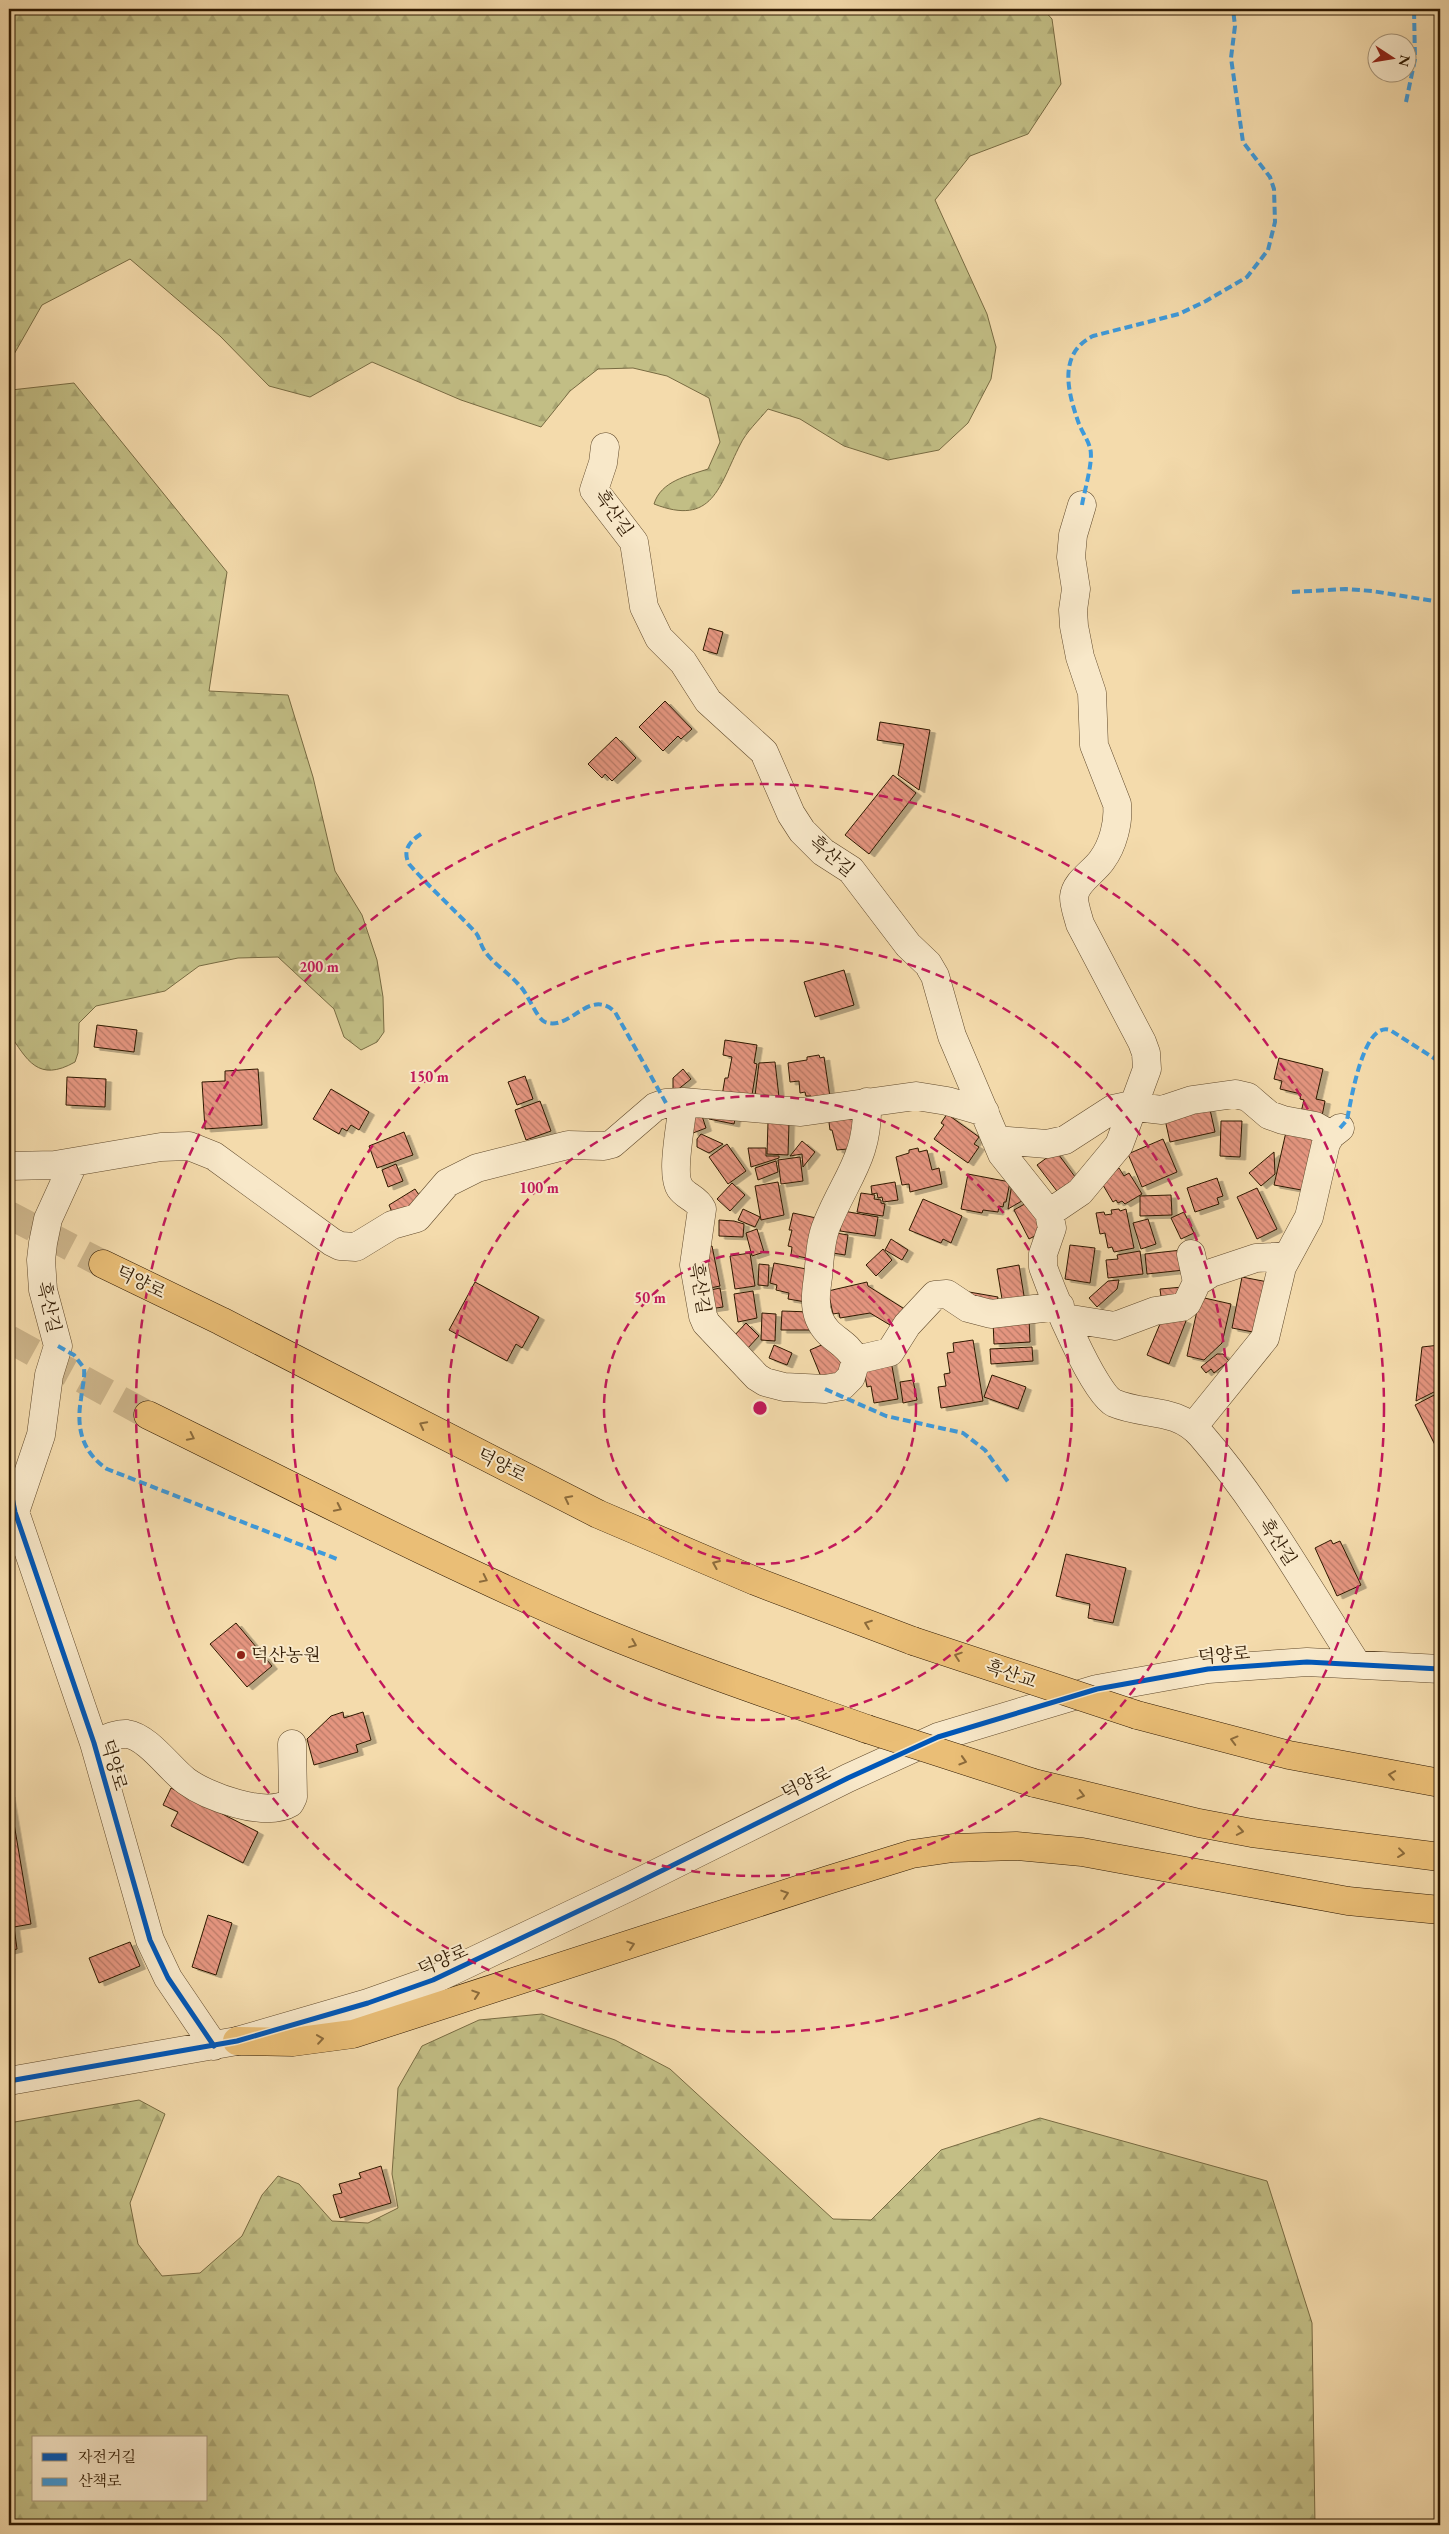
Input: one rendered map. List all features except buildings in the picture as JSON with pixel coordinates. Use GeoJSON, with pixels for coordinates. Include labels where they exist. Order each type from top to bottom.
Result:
{"type":"FeatureCollection","features":[{"type":"Feature","properties":{"kind":"main road","name":"덕양로"},"geometry":{"type":"LineString","coordinates":[[103,1264],[221,1321],[598,1514],[755,1580],[913,1641]]}},
{"type":"Feature","properties":{"kind":"main road"},"geometry":{"type":"LineString","coordinates":[[148,1415],[501,1587],[587,1626],[674,1661],[867,1729],[1034,1783],[1144,1812],[1208,1825],[1344,1846],[1440,1857]]}},
{"type":"Feature","properties":{"kind":"main road","name":"흑산교"},"geometry":{"type":"LineString","coordinates":[[913,1641],[1137,1715],[1289,1755],[1440,1783]]}},
{"type":"Feature","properties":{"kind":"main road"},"geometry":{"type":"LineString","coordinates":[[225,2044],[293,2042],[353,2034],[828,1880],[912,1854],[953,1848],[1016,1846],[1082,1852],[1348,1901],[1440,1910]]}},
{"type":"Feature","properties":{"kind":"street","name":"흑산길"},"geometry":{"type":"LineString","coordinates":[[605,448],[603,464],[594,490],[634,542],[644,607],[652,629],[683,662],[708,701],[764,752],[791,814],[802,831],[823,852],[851,870],[908,945],[928,964],[935,976],[952,1036],[996,1140],[1010,1166],[1049,1213],[1052,1228],[1042,1260],[1046,1275],[1083,1358],[1104,1396],[1124,1406],[1184,1420],[1193,1427],[1240,1482],[1356,1663]]}},
{"type":"Feature","properties":{"kind":"street"},"geometry":{"type":"LineString","coordinates":[[1049,1213],[1080,1192],[1113,1154],[1119,1145],[1147,1069],[1146,1053],[1080,924],[1074,896],[1078,886],[1108,851],[1118,812],[1117,804],[1094,745],[1093,703],[1074,626],[1073,610],[1076,589],[1072,550],[1073,535],[1082,505]]}},
{"type":"Feature","properties":{"kind":"street"},"geometry":{"type":"LineString","coordinates":[[996,1140],[1038,1144],[1058,1142],[1065,1140],[1113,1109],[1132,1107],[1162,1110],[1209,1096],[1242,1094],[1269,1114],[1283,1120],[1336,1131],[1326,1143],[1307,1222],[1286,1256],[1265,1338],[1193,1427]]}},
{"type":"Feature","properties":{"kind":"street"},"geometry":{"type":"LineString","coordinates":[[9,1166],[55,1165],[161,1147],[189,1146],[202,1150],[222,1161],[332,1242],[350,1248],[362,1245],[392,1225],[417,1218],[447,1183],[477,1168],[568,1145],[604,1146],[612,1144],[655,1107],[666,1103],[684,1102],[801,1112],[916,1096],[947,1100],[985,1112]]}},
{"type":"Feature","properties":{"kind":"street","name":"흑산길"},"geometry":{"type":"LineString","coordinates":[[684,1102],[677,1177],[681,1190],[696,1200],[702,1209],[695,1256],[695,1274],[706,1323],[757,1377],[775,1385],[837,1388],[848,1381],[856,1360]]}},
{"type":"Feature","properties":{"kind":"street"},"geometry":{"type":"LineString","coordinates":[[867,1102],[867,1125],[859,1159],[824,1230],[816,1291],[817,1312],[823,1326],[831,1337],[844,1343],[856,1360],[890,1352],[908,1325],[935,1295],[946,1294],[968,1308],[991,1314],[1062,1312],[1115,1326],[1155,1311],[1182,1307],[1187,1303],[1197,1282],[1211,1273],[1256,1258],[1286,1256]]}},
{"type":"Feature","properties":{"kind":"street","name":"흑산길"},"geometry":{"type":"LineString","coordinates":[[15,1512],[42,1435],[49,1375],[58,1346],[43,1290],[41,1260],[43,1243],[48,1219],[74,1162]]}},
{"type":"Feature","properties":{"kind":"street"},"geometry":{"type":"LineString","coordinates":[[1191,1254],[1197,1282]]}},
{"type":"Feature","properties":{"kind":"street","name":"덕양로"},"geometry":{"type":"LineString","coordinates":[[9,1482],[15,1512],[94,1743],[150,1940],[168,1978],[225,2044]]}},
{"type":"Feature","properties":{"kind":"street","name":"덕양로"},"geometry":{"type":"LineString","coordinates":[[9,2081],[225,2044],[368,2003],[433,1980],[627,1888],[848,1778],[946,1734],[1097,1689],[1208,1669],[1307,1662],[1356,1663],[1440,1669]]}},
{"type":"Feature","properties":{"kind":"street"},"geometry":{"type":"LineString","coordinates":[[94,1743],[123,1734],[136,1736],[186,1781],[203,1791],[237,1803],[273,1809],[290,1803],[293,1797],[292,1744]]}},
{"type":"Feature","properties":{"kind":"green space"},"geometry":{"type":"Polygon","coordinates":[[[9,9],[1043,9],[1052,19],[1061,84],[1028,134],[970,156],[935,200],[987,314],[996,347],[991,379],[968,423],[939,450],[888,460],[844,446],[800,419],[768,409],[743,440],[719,488],[711,498],[702,506],[689,510],[674,510],[654,504],[657,496],[676,480],[708,469],[720,442],[709,398],[667,376],[633,368],[598,369],[570,391],[541,427],[461,400],[372,362],[310,397],[269,386],[220,336],[130,259],[42,305],[9,363],[9,9]]]}},
{"type":"Feature","properties":{"kind":"green space"},"geometry":{"type":"Polygon","coordinates":[[[9,363],[11,390],[74,383],[227,572],[209,691],[288,695],[313,777],[335,871],[362,915],[377,960],[383,997],[384,1032],[377,1042],[361,1050],[344,1037],[334,1009],[278,957],[238,958],[199,966],[165,991],[96,1006],[79,1023],[78,1053],[75,1062],[62,1068],[43,1069],[35,1065],[28,1060],[9,1033],[9,363]]]}},
{"type":"Feature","properties":{"kind":"green space"},"geometry":{"type":"Polygon","coordinates":[[[542,2014],[615,2040],[670,2069],[833,2219],[871,2220],[941,2150],[1040,2118],[1267,2181],[1312,2323],[1315,2525],[9,2525],[9,2123],[139,2100],[165,2114],[130,2203],[138,2244],[162,2276],[200,2273],[242,2236],[262,2195],[278,2176],[299,2184],[332,2221],[368,2223],[398,2208],[392,2174],[398,2088],[422,2046],[479,2020],[542,2014]]]}},
{"type":"Feature","properties":{"kind":"tunnel"},"geometry":{"type":"LineString","coordinates":[[9,1215],[103,1264]]}},
{"type":"Feature","properties":{"kind":"tunnel"},"geometry":{"type":"LineString","coordinates":[[9,1339],[148,1415]]}},
{"type":"Feature","properties":{"kind":"marked path"},"geometry":{"type":"LineString","coordinates":[[1082,505],[1090,468],[1091,453],[1071,400],[1068,375],[1074,353],[1093,336],[1179,314],[1206,301],[1247,277],[1268,250],[1275,222],[1274,189],[1270,177],[1243,142],[1231,58],[1235,26],[1233,9]]}},
{"type":"Feature","properties":{"kind":"marked path"},"geometry":{"type":"LineString","coordinates":[[1406,102],[1415,59],[1414,9]]}},
{"type":"Feature","properties":{"kind":"marked path"},"geometry":{"type":"LineString","coordinates":[[1292,592],[1346,589],[1372,591],[1440,602]]}},
{"type":"Feature","properties":{"kind":"marked path"},"geometry":{"type":"LineString","coordinates":[[421,834],[408,846],[406,854],[409,864],[476,933],[487,955],[522,989],[542,1020],[554,1023],[563,1021],[597,1004],[606,1006],[615,1012],[666,1103]]}},
{"type":"Feature","properties":{"kind":"marked path"},"geometry":{"type":"LineString","coordinates":[[1340,1128],[1347,1120],[1360,1064],[1372,1038],[1381,1031],[1390,1030],[1440,1062]]}},
{"type":"Feature","properties":{"kind":"marked path"},"geometry":{"type":"LineString","coordinates":[[58,1346],[74,1355],[84,1368],[79,1420],[80,1429],[86,1447],[98,1462],[107,1469],[337,1559]]}},
{"type":"Feature","properties":{"kind":"marked path"},"geometry":{"type":"LineString","coordinates":[[825,1389],[886,1416],[963,1433],[985,1450],[1009,1483]]}},
{"type":"Feature","properties":{"kind":"cycle path"},"geometry":{"type":"LineString","coordinates":[[9,1482],[15,1512],[94,1743],[150,1940],[168,1978],[214,2046]]}},
{"type":"Feature","properties":{"kind":"cycle path"},"geometry":{"type":"LineString","coordinates":[[9,2081],[237,2041],[368,2003],[433,1980],[627,1888],[848,1778],[938,1737],[1097,1689],[1208,1669],[1307,1662],[1440,1669]]}},
{"type":"Feature","properties":{"kind":"place","name":"덕산농원"},"geometry":{"type":"Point","coordinates":[241,1655]}}]}
